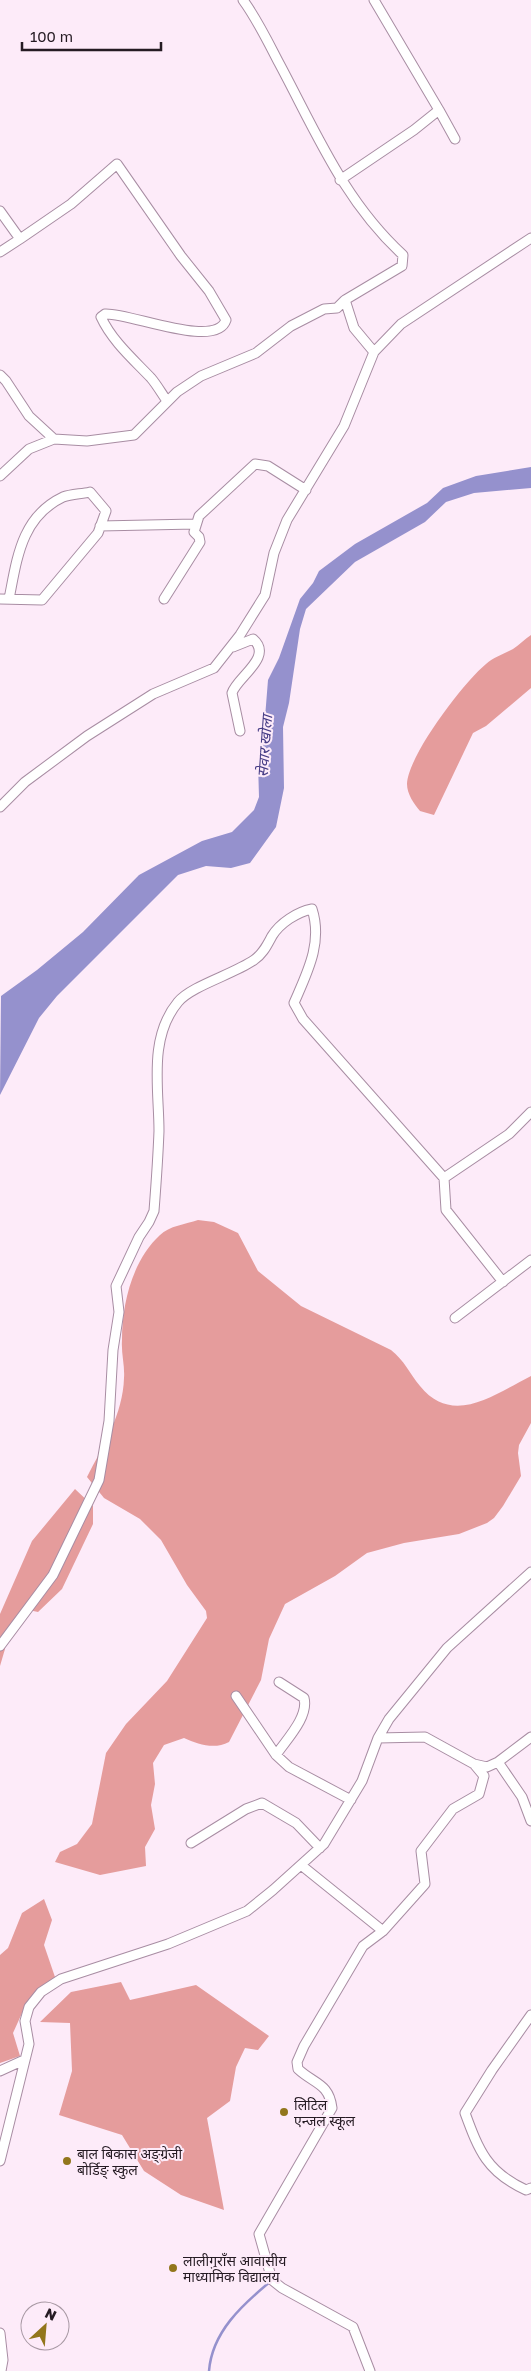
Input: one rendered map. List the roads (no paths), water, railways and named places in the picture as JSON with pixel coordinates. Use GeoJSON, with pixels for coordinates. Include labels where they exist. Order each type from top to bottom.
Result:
{"type":"FeatureCollection","features":[{"type":"Feature","properties":{"kind":"street"},"geometry":{"type":"LineString","coordinates":[[0,476],[28,449],[54,439],[87,441],[134,435],[177,392],[201,376],[256,353],[292,326],[324,309],[337,308],[345,300],[402,266],[402,255],[382,236],[340,180],[265,36],[243,0]]}},
{"type":"Feature","properties":{"kind":"street"},"geometry":{"type":"LineString","coordinates":[[374,0],[455,139]]}},
{"type":"Feature","properties":{"kind":"street"},"geometry":{"type":"LineString","coordinates":[[340,180],[414,130],[439,110]]}},
{"type":"Feature","properties":{"kind":"street"},"geometry":{"type":"LineString","coordinates":[[0,252],[70,204],[117,164],[181,256],[208,291],[226,320],[224,326],[219,330],[203,332],[157,325],[119,313],[105,314],[101,318],[107,330],[139,368],[152,379],[167,401]]}},
{"type":"Feature","properties":{"kind":"street"},"geometry":{"type":"LineString","coordinates":[[0,211],[20,239]]}},
{"type":"Feature","properties":{"kind":"street"},"geometry":{"type":"LineString","coordinates":[[0,807],[26,782],[87,736],[153,694],[214,668],[231,648],[264,595],[274,553],[287,520],[344,426],[374,352],[401,324],[531,238]]}},
{"type":"Feature","properties":{"kind":"street"},"geometry":{"type":"LineString","coordinates":[[345,300],[354,328],[374,352]]}},
{"type":"Feature","properties":{"kind":"street"},"geometry":{"type":"LineString","coordinates":[[0,375],[29,416],[54,439]]}},
{"type":"Feature","properties":{"kind":"street"},"geometry":{"type":"LineString","coordinates":[[164,599],[200,542],[199,537],[194,532],[199,516],[255,464],[268,466],[306,490]]}},
{"type":"Feature","properties":{"kind":"street"},"geometry":{"type":"LineString","coordinates":[[90,492],[106,511],[98,533],[42,600],[5,599],[21,543],[40,514],[64,497],[90,492]]}},
{"type":"Feature","properties":{"kind":"street"},"geometry":{"type":"LineString","coordinates":[[100,526],[195,524]]}},
{"type":"Feature","properties":{"kind":"street"},"geometry":{"type":"LineString","coordinates":[[231,648],[253,639],[258,644],[259,653],[252,668],[232,693],[240,731]]}},
{"type":"Feature","properties":{"kind":"street"},"geometry":{"type":"LineString","coordinates":[[0,1646],[53,1575],[99,1480],[109,1421],[113,1350],[119,1312],[116,1286],[139,1237],[154,1211],[159,1131],[156,1066],[165,1026],[177,1002],[189,992],[224,977],[255,960],[264,952],[280,926],[302,911],[312,909],[314,916],[315,954],[294,1003],[303,1019],[444,1178],[446,1210],[503,1282]]}},
{"type":"Feature","properties":{"kind":"street"},"geometry":{"type":"LineString","coordinates":[[444,1178],[509,1134],[531,1112]]}},
{"type":"Feature","properties":{"kind":"street"},"geometry":{"type":"LineString","coordinates":[[455,1318],[531,1260]]}},
{"type":"Feature","properties":{"kind":"street"},"geometry":{"type":"LineString","coordinates":[[0,2161],[29,2044],[25,2021],[29,2007],[61,1978],[168,1944],[247,1911],[301,1865],[320,1848],[351,1800],[362,1781],[378,1738],[390,1719],[447,1648],[531,1572]]}},
{"type":"Feature","properties":{"kind":"street"},"geometry":{"type":"LineString","coordinates":[[276,1755],[304,1712],[305,1703],[304,1698],[279,1682]]}},
{"type":"Feature","properties":{"kind":"street"},"geometry":{"type":"LineString","coordinates":[[236,1696],[276,1755],[290,1767],[351,1800]]}},
{"type":"Feature","properties":{"kind":"street"},"geometry":{"type":"LineString","coordinates":[[378,1738],[425,1737],[474,1764],[487,1767],[498,1762],[531,1736]]}},
{"type":"Feature","properties":{"kind":"street"},"geometry":{"type":"LineString","coordinates":[[498,1762],[522,1797],[531,1821]]}},
{"type":"Feature","properties":{"kind":"street"},"geometry":{"type":"LineString","coordinates":[[370,2371],[353,2327],[282,2288],[272,2280],[259,2234],[332,2108],[326,2088],[303,2074],[298,2069],[297,2062],[363,1946],[383,1930],[425,1884],[421,1851],[453,1809],[479,1794],[484,1776],[474,1764]]}},
{"type":"Feature","properties":{"kind":"street"},"geometry":{"type":"LineString","coordinates":[[191,1843],[246,1809],[262,1803],[296,1823],[320,1848]]}},
{"type":"Feature","properties":{"kind":"street"},"geometry":{"type":"LineString","coordinates":[[301,1865],[383,1930]]}},
{"type":"Feature","properties":{"kind":"street"},"geometry":{"type":"LineString","coordinates":[[531,2015],[465,2113],[478,2149],[492,2168],[509,2182],[526,2190],[531,2188]]}},
{"type":"Feature","properties":{"kind":"street"},"geometry":{"type":"LineString","coordinates":[[0,2071],[24,2060]]}},
{"type":"Feature","properties":{"kind":"street"},"geometry":{"type":"LineString","coordinates":[[0,2333],[3,2360],[2,2371]]}},
{"type":"Feature","properties":{"kind":"water","name":"सेवार खोला"},"geometry":{"type":"Polygon","coordinates":[[[531,467],[531,488],[474,493],[446,502],[425,522],[355,562],[306,609],[300,629],[289,703],[283,727],[284,788],[276,827],[250,863],[231,868],[206,866],[178,875],[57,996],[39,1018],[0,1095],[1,996],[37,970],[83,932],[139,875],[202,841],[232,832],[254,810],[259,797],[258,763],[264,730],[268,680],[279,658],[300,599],[313,583],[319,571],[355,544],[427,503],[443,488],[476,476],[531,467]]]}},
{"type":"Feature","properties":{"kind":"waterway"},"geometry":{"type":"LineString","coordinates":[[209,2371],[211,2357],[216,2344],[230,2320],[271,2281]]}},
{"type":"Feature","properties":{"kind":"place","name":"लिटिल एन्जल स्कूल"},"geometry":{"type":"Point","coordinates":[284,2112]}},
{"type":"Feature","properties":{"kind":"place","name":"बाल बिकास अङ्ग्रेजी बोर्डिङ् स्कुल"},"geometry":{"type":"Point","coordinates":[67,2161]}},
{"type":"Feature","properties":{"kind":"place","name":"लालीगुराँस आवासीय माध्यामिक विद्यालय"},"geometry":{"type":"Point","coordinates":[173,2268]}}]}
